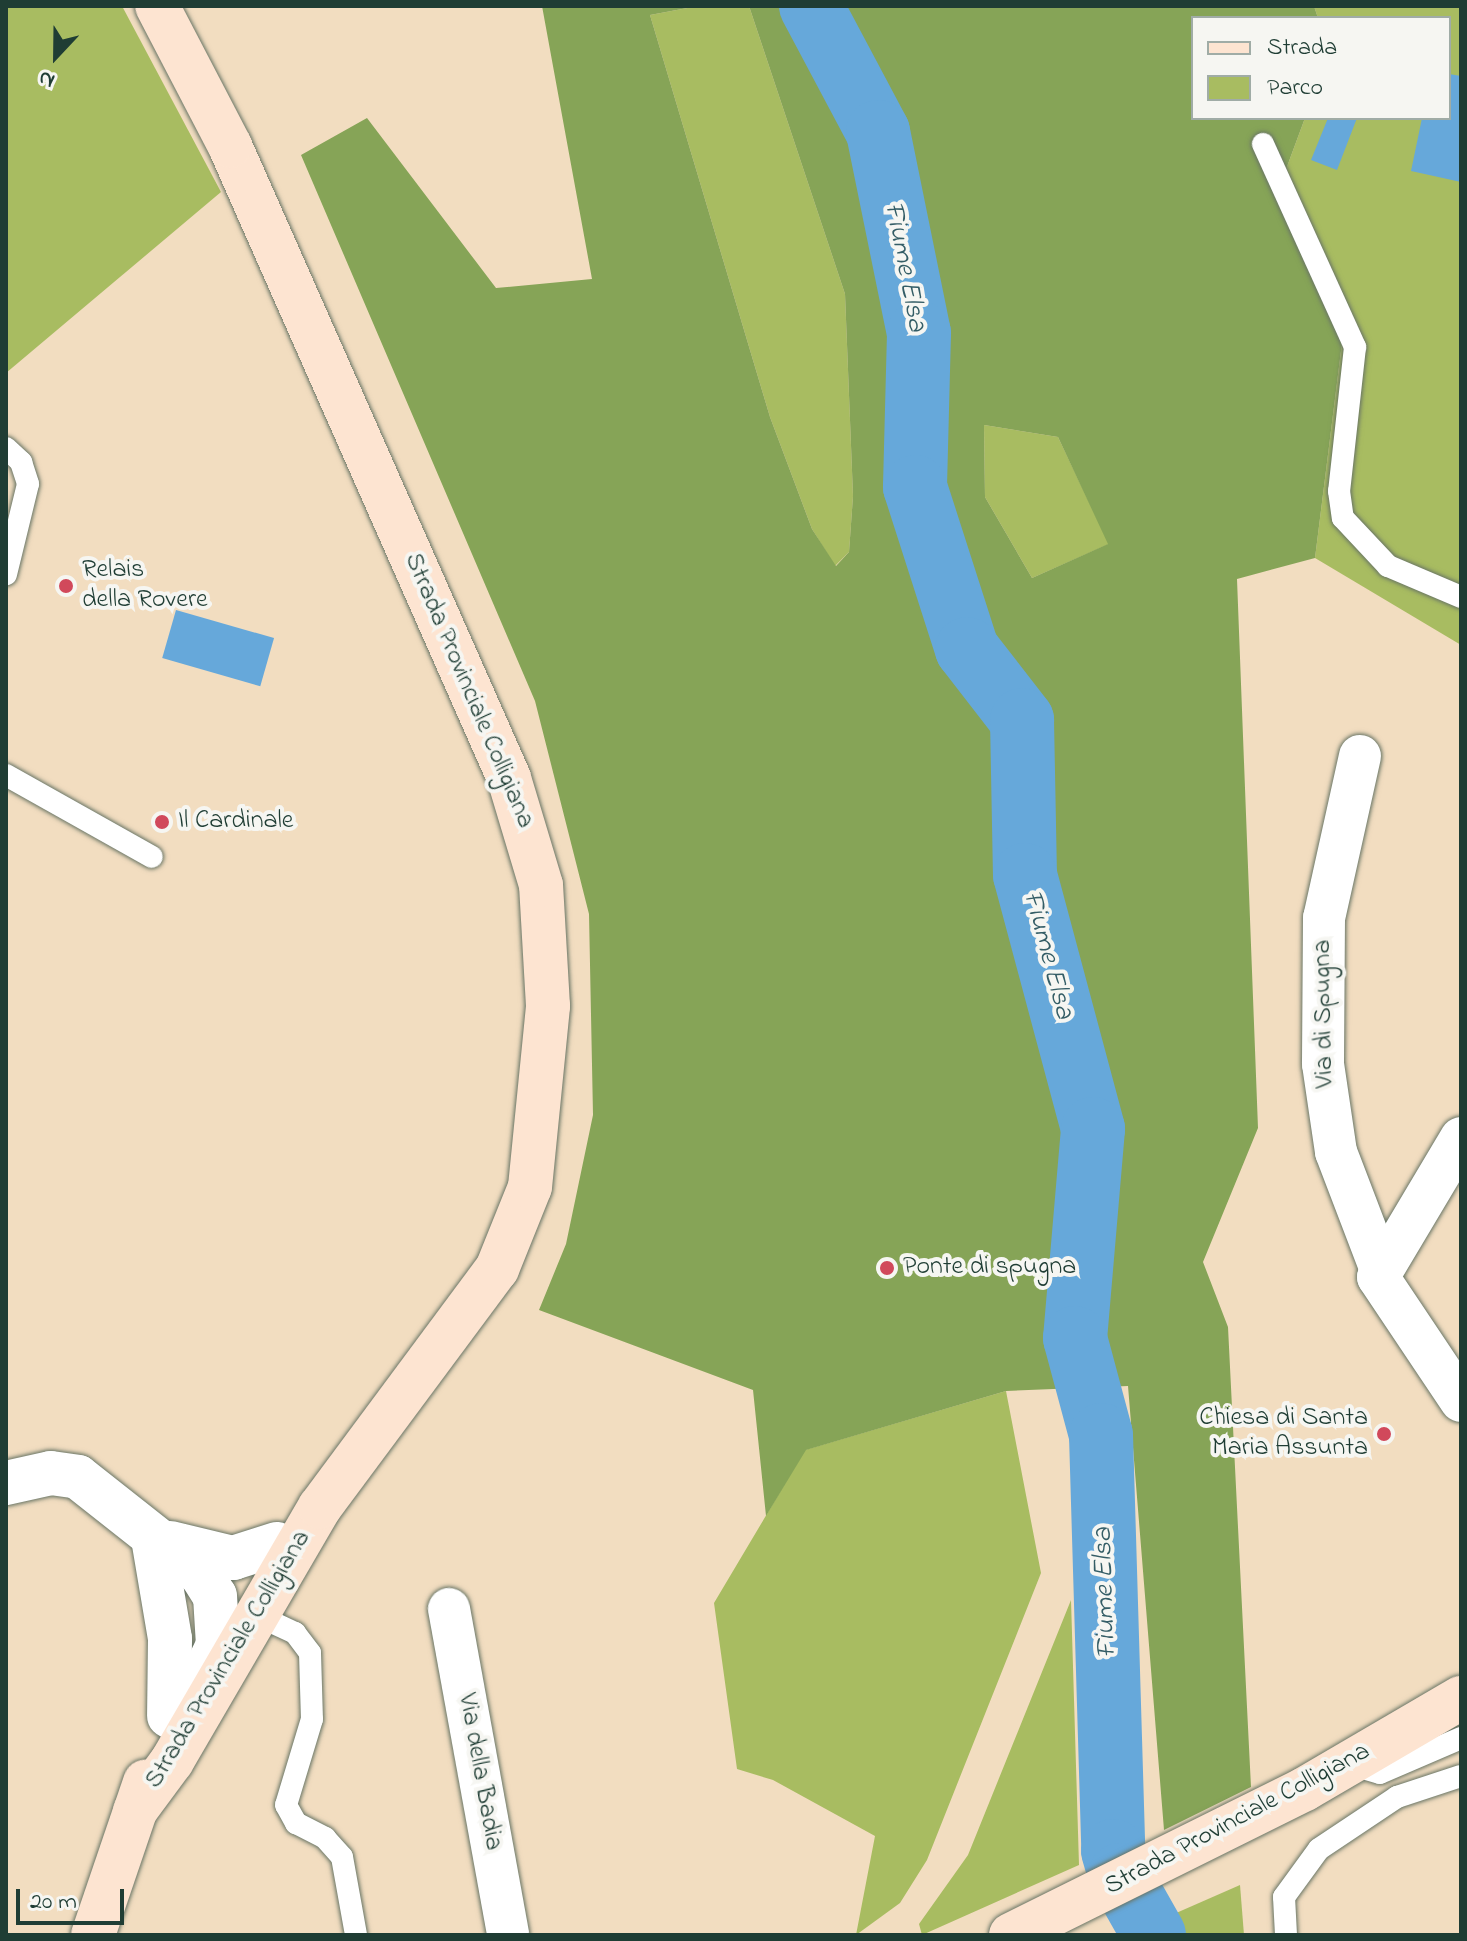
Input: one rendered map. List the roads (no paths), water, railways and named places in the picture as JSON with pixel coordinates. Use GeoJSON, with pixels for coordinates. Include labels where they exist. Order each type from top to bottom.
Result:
{"type":"FeatureCollection","features":[{"type":"Feature","properties":{"kind":"main road","name":"Strada Provinciale Colligiana"},"geometry":{"type":"LineString","coordinates":[[135,1811],[172,1761],[230,1612],[320,1507],[485,1286],[520,1217],[530,1187],[545,1078],[545,908],[523,818],[492,736],[230,146],[157,6]]}},
{"type":"Feature","properties":{"kind":"main road","name":"Strada Provinciale Colligiana"},"geometry":{"type":"LineString","coordinates":[[93,1935],[169,1716],[230,1612],[277,1544],[320,1507]]}},
{"type":"Feature","properties":{"kind":"main road","name":"Strada Provinciale Colligiana"},"geometry":{"type":"LineString","coordinates":[[1011,1935],[1305,1789],[1461,1698]]}},
{"type":"Feature","properties":{"kind":"street","name":"Via di Spugna"},"geometry":{"type":"LineString","coordinates":[[1360,756],[1324,918],[1323,1064],[1336,1152],[1380,1267],[1382,1289],[1461,1401]]}},
{"type":"Feature","properties":{"kind":"street"},"geometry":{"type":"LineString","coordinates":[[1380,1267],[1461,1138]]}},
{"type":"Feature","properties":{"kind":"street"},"geometry":{"type":"LineString","coordinates":[[6,1483],[51,1473],[78,1477],[153,1538],[200,1624],[230,1612]]}},
{"type":"Feature","properties":{"kind":"street"},"geometry":{"type":"LineString","coordinates":[[153,1538],[233,1558],[277,1544]]}},
{"type":"Feature","properties":{"kind":"street"},"geometry":{"type":"LineString","coordinates":[[153,1538],[170,1639],[169,1716]]}},
{"type":"Feature","properties":{"kind":"street","name":"Via della Badia"},"geometry":{"type":"LineString","coordinates":[[449,1609],[508,1935]]}},
{"type":"Feature","properties":{"kind":"lane"},"geometry":{"type":"LineString","coordinates":[[1263,144],[1355,347],[1339,491],[1343,518],[1388,566],[1461,597]]}},
{"type":"Feature","properties":{"kind":"lane"},"geometry":{"type":"LineString","coordinates":[[6,448],[21,462],[28,484],[6,574]]}},
{"type":"Feature","properties":{"kind":"lane"},"geometry":{"type":"LineString","coordinates":[[6,775],[152,857]]}},
{"type":"Feature","properties":{"kind":"lane"},"geometry":{"type":"LineString","coordinates":[[230,1612],[295,1633],[310,1653],[312,1719],[286,1805],[296,1823],[325,1838],[342,1857],[356,1935]]}},
{"type":"Feature","properties":{"kind":"lane"},"geometry":{"type":"LineString","coordinates":[[1348,1763],[1380,1773],[1461,1738]]}},
{"type":"Feature","properties":{"kind":"lane"},"geometry":{"type":"LineString","coordinates":[[1286,1935],[1284,1897],[1319,1849],[1397,1797],[1461,1776]]}},
{"type":"Feature","properties":{"kind":"water"},"geometry":{"type":"Polygon","coordinates":[[[1451,74],[1461,76],[1461,182],[1411,171],[1422,120],[1451,120],[1451,74]]]}},
{"type":"Feature","properties":{"kind":"water"},"geometry":{"type":"Polygon","coordinates":[[[1327,120],[1356,120],[1337,170],[1311,160],[1327,120]]]}},
{"type":"Feature","properties":{"kind":"water"},"geometry":{"type":"Polygon","coordinates":[[[176,610],[274,638],[260,686],[162,658],[176,610]]]}},
{"type":"Feature","properties":{"kind":"waterway","name":"Fiume Elsa"},"geometry":{"type":"LineString","coordinates":[[811,6],[878,132],[919,333],[915,487],[967,649],[1022,720],[1025,875],[1093,1129],[1075,1338],[1101,1435],[1113,1851],[1120,1875],[1154,1935]]}},
{"type":"Feature","properties":{"kind":"place","name":"Relais della Rovere"},"geometry":{"type":"Point","coordinates":[66,586]}},
{"type":"Feature","properties":{"kind":"place","name":"Il Cardinale"},"geometry":{"type":"Point","coordinates":[162,822]}},
{"type":"Feature","properties":{"kind":"place","name":"Ponte di spugna"},"geometry":{"type":"Point","coordinates":[887,1268]}},
{"type":"Feature","properties":{"kind":"place","name":"Chiesa di Santa Maria Assunta"},"geometry":{"type":"Point","coordinates":[1384,1434]}}]}
